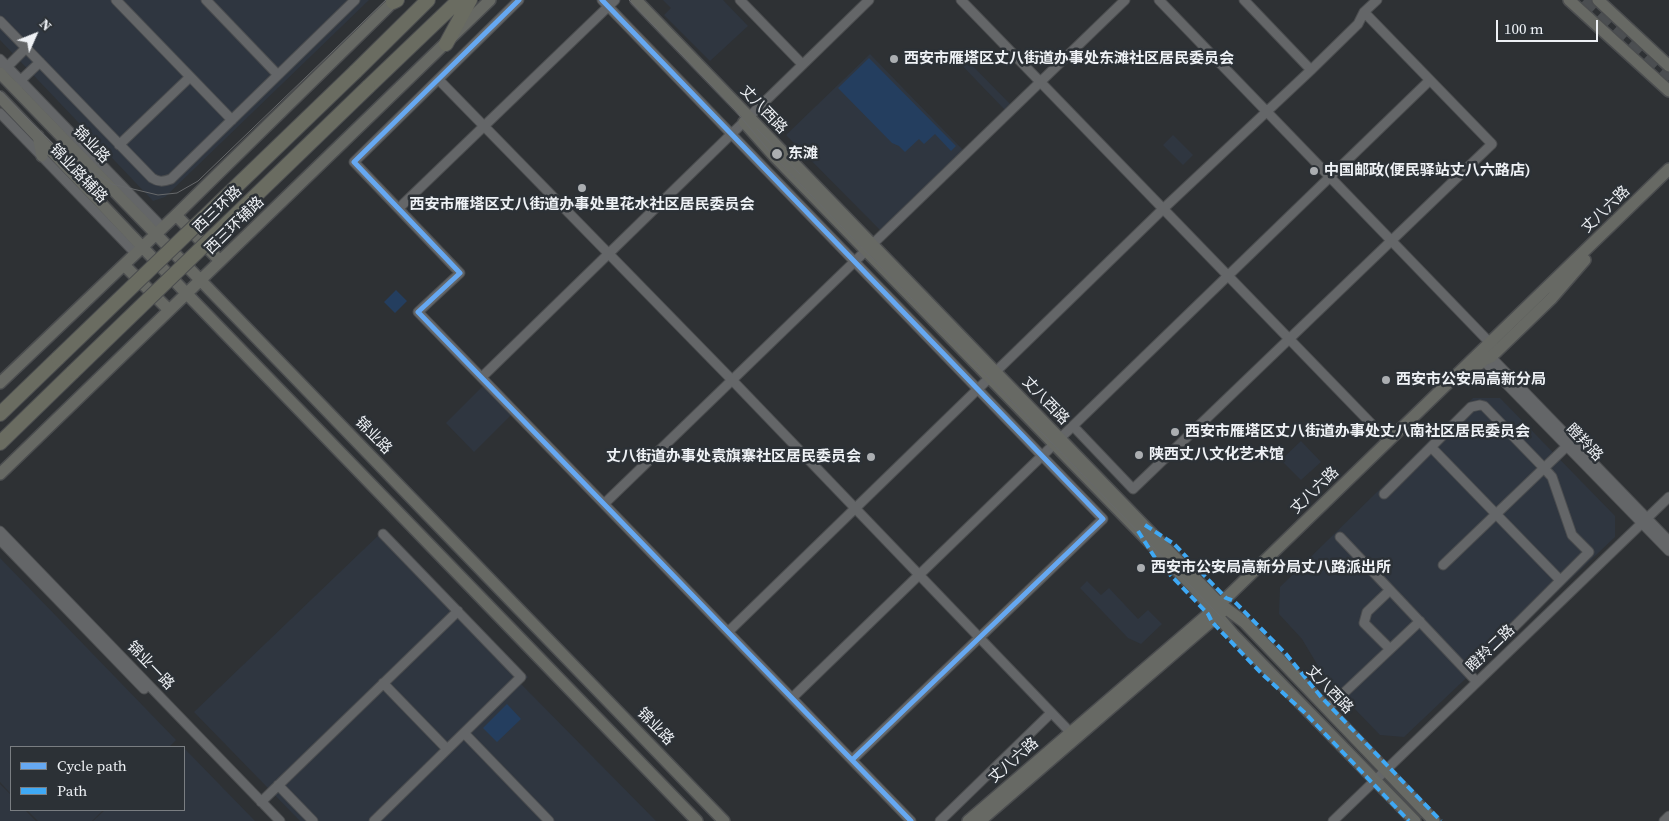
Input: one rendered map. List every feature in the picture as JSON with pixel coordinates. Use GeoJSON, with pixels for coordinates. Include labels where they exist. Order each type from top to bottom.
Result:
{"type":"FeatureCollection","features":[{"type":"Feature","properties":{"kind":"highway","name":"西三环路"},"geometry":{"type":"LineString","coordinates":[[0,414],[428,0]]}},
{"type":"Feature","properties":{"kind":"highway","name":"西三环路"},"geometry":{"type":"LineString","coordinates":[[0,443],[459,0]]}},
{"type":"Feature","properties":{"kind":"highway"},"geometry":{"type":"LineString","coordinates":[[446,44],[470,0]]}},
{"type":"Feature","properties":{"kind":"main road","name":"西三环辅路"},"geometry":{"type":"LineString","coordinates":[[0,474],[490,0]]}},
{"type":"Feature","properties":{"kind":"main road","name":"丈八西路"},"geometry":{"type":"LineString","coordinates":[[626,0],[746,119]]}},
{"type":"Feature","properties":{"kind":"main road","name":"丈八西路"},"geometry":{"type":"LineString","coordinates":[[636,0],[746,119],[1219,609],[1375,780],[1415,821]]}},
{"type":"Feature","properties":{"kind":"main road"},"geometry":{"type":"LineString","coordinates":[[1569,0],[1669,91]]}},
{"type":"Feature","properties":{"kind":"main road"},"geometry":{"type":"LineString","coordinates":[[1598,0],[1665,62],[1648,72]]}},
{"type":"Feature","properties":{"kind":"main road"},"geometry":{"type":"LineString","coordinates":[[0,383],[140,250],[395,1]]}},
{"type":"Feature","properties":{"kind":"main road","name":"锦业路"},"geometry":{"type":"LineString","coordinates":[[2,69],[159,231],[201,280],[724,821]]}},
{"type":"Feature","properties":{"kind":"main road"},"geometry":{"type":"LineString","coordinates":[[0,97],[38,136],[140,250],[186,293],[697,821]]}},
{"type":"Feature","properties":{"kind":"main road"},"geometry":{"type":"LineString","coordinates":[[38,136],[42,156]]}},
{"type":"Feature","properties":{"kind":"main road","name":"丈八六路"},"geometry":{"type":"LineString","coordinates":[[980,821],[1219,609],[1487,353],[1669,169]]}},
{"type":"Feature","properties":{"kind":"main road","name":"丈八六路"},"geometry":{"type":"LineString","coordinates":[[968,821],[1219,609],[1388,441],[1552,298],[1583,262],[1669,180]]}},
{"type":"Feature","properties":{"kind":"main road"},"geometry":{"type":"LineString","coordinates":[[176,215],[220,261]]}},
{"type":"Feature","properties":{"kind":"main road"},"geometry":{"type":"LineString","coordinates":[[124,265],[169,310]]}},
{"type":"Feature","properties":{"kind":"main road","name":"丈八西路"},"geometry":{"type":"LineString","coordinates":[[1219,609],[1244,622],[1434,821]]}},
{"type":"Feature","properties":{"kind":"street"},"geometry":{"type":"LineString","coordinates":[[116,0],[232,120]]}},
{"type":"Feature","properties":{"kind":"street"},"geometry":{"type":"LineString","coordinates":[[206,0],[278,75]]}},
{"type":"Feature","properties":{"kind":"street"},"geometry":{"type":"LineString","coordinates":[[519,0],[354,162],[460,272],[418,312],[911,821]]}},
{"type":"Feature","properties":{"kind":"street"},"geometry":{"type":"LineString","coordinates":[[740,0],[802,64]]}},
{"type":"Feature","properties":{"kind":"street"},"geometry":{"type":"LineString","coordinates":[[482,377],[869,0]]}},
{"type":"Feature","properties":{"kind":"street"},"geometry":{"type":"LineString","coordinates":[[961,0],[1388,441]]}},
{"type":"Feature","properties":{"kind":"street"},"geometry":{"type":"LineString","coordinates":[[605,504],[1125,0]]}},
{"type":"Feature","properties":{"kind":"street"},"geometry":{"type":"LineString","coordinates":[[1159,0],[1391,241],[1487,353]]}},
{"type":"Feature","properties":{"kind":"street"},"geometry":{"type":"LineString","coordinates":[[1244,0],[1311,70]]}},
{"type":"Feature","properties":{"kind":"street"},"geometry":{"type":"LineString","coordinates":[[728,632],[1164,209],[1311,70],[1358,24],[1364,12],[1376,0]]}},
{"type":"Feature","properties":{"kind":"street"},"geometry":{"type":"LineString","coordinates":[[0,21],[152,178],[157,182],[165,182],[171,179],[232,120],[350,2]]}},
{"type":"Feature","properties":{"kind":"street"},"geometry":{"type":"LineString","coordinates":[[399,208],[608,2],[731,134],[1103,519],[852,760]]}},
{"type":"Feature","properties":{"kind":"street"},"geometry":{"type":"LineString","coordinates":[[1073,426],[1134,489],[1492,144],[1364,12]]}},
{"type":"Feature","properties":{"kind":"street"},"geometry":{"type":"LineString","coordinates":[[0,60],[2,69],[26,48]]}},
{"type":"Feature","properties":{"kind":"street"},"geometry":{"type":"LineString","coordinates":[[20,86],[40,62]]}},
{"type":"Feature","properties":{"kind":"street"},"geometry":{"type":"LineString","coordinates":[[119,144],[190,77]]}},
{"type":"Feature","properties":{"kind":"street"},"geometry":{"type":"LineString","coordinates":[[439,80],[733,380],[1070,733]]}},
{"type":"Feature","properties":{"kind":"street"},"geometry":{"type":"LineString","coordinates":[[792,698],[1430,80]]}},
{"type":"Feature","properties":{"kind":"street","name":"锦业路辅路"},"geometry":{"type":"LineString","coordinates":[[0,113],[140,250]]}},
{"type":"Feature","properties":{"kind":"street","name":"瞪羚路"},"geometry":{"type":"LineString","coordinates":[[1487,353],[1567,446],[1644,521],[1669,542]]}},
{"type":"Feature","properties":{"kind":"street","name":"瞪羚路"},"geometry":{"type":"LineString","coordinates":[[1487,353],[1644,521],[1669,551]]}},
{"type":"Feature","properties":{"kind":"street"},"geometry":{"type":"LineString","coordinates":[[1384,494],[1471,407],[1480,405],[1484,406],[1544,468],[1552,477],[1572,535],[1589,552],[1513,628]]}},
{"type":"Feature","properties":{"kind":"street"},"geometry":{"type":"LineString","coordinates":[[1443,565],[1567,446]]}},
{"type":"Feature","properties":{"kind":"street"},"geometry":{"type":"LineString","coordinates":[[1431,448],[1560,580]]}},
{"type":"Feature","properties":{"kind":"street","name":"瞪羚二路"},"geometry":{"type":"LineString","coordinates":[[1333,821],[1669,497]]}},
{"type":"Feature","properties":{"kind":"street","name":"锦业一路"},"geometry":{"type":"LineString","coordinates":[[0,531],[280,821]]}},
{"type":"Feature","properties":{"kind":"street"},"geometry":{"type":"LineString","coordinates":[[380,819],[447,749],[521,677],[383,534]]}},
{"type":"Feature","properties":{"kind":"street"},"geometry":{"type":"LineString","coordinates":[[1340,537],[1477,682]]}},
{"type":"Feature","properties":{"kind":"street","name":"锦业一路"},"geometry":{"type":"LineString","coordinates":[[0,540],[272,821]]}},
{"type":"Feature","properties":{"kind":"street"},"geometry":{"type":"LineString","coordinates":[[1390,590],[1367,612],[1364,622],[1390,650]]}},
{"type":"Feature","properties":{"kind":"street"},"geometry":{"type":"LineString","coordinates":[[261,802],[458,611]]}},
{"type":"Feature","properties":{"kind":"street"},"geometry":{"type":"LineString","coordinates":[[1330,706],[1420,621]]}},
{"type":"Feature","properties":{"kind":"street"},"geometry":{"type":"LineString","coordinates":[[383,683],[447,749]]}},
{"type":"Feature","properties":{"kind":"street"},"geometry":{"type":"LineString","coordinates":[[940,821],[1051,713]]}},
{"type":"Feature","properties":{"kind":"street"},"geometry":{"type":"LineString","coordinates":[[464,733],[549,821]]}},
{"type":"Feature","properties":{"kind":"street"},"geometry":{"type":"LineString","coordinates":[[278,785],[313,821]]}},
{"type":"Feature","properties":{"kind":"street"},"geometry":{"type":"LineString","coordinates":[[1664,821],[1669,816]]}},
{"type":"Feature","properties":{"kind":"shaded area"},"geometry":{"type":"Polygon","coordinates":[[[0,0],[369,0],[165,197],[153,201],[0,40],[0,0]]]}},
{"type":"Feature","properties":{"kind":"shaded area"},"geometry":{"type":"Polygon","coordinates":[[[663,0],[723,0],[748,26],[710,61],[664,15],[671,8],[663,0]]]}},
{"type":"Feature","properties":{"kind":"shaded area"},"geometry":{"type":"Polygon","coordinates":[[[956,49],[1011,105],[1005,110],[951,54],[956,49]]]}},
{"type":"Feature","properties":{"kind":"shaded area"},"geometry":{"type":"Polygon","coordinates":[[[870,54],[963,150],[880,230],[786,135],[870,54]]]}},
{"type":"Feature","properties":{"kind":"shaded area"},"geometry":{"type":"Polygon","coordinates":[[[869,58],[956,146],[951,151],[935,134],[924,144],[919,139],[905,152],[899,146],[892,143],[838,88],[869,58]]]}},
{"type":"Feature","properties":{"kind":"shaded area"},"geometry":{"type":"Polygon","coordinates":[[[1173,135],[1193,155],[1183,165],[1163,145],[1173,135]]]}},
{"type":"Feature","properties":{"kind":"shaded area"},"geometry":{"type":"Polygon","coordinates":[[[396,290],[407,301],[395,313],[384,302],[396,290]]]}},
{"type":"Feature","properties":{"kind":"shaded area"},"geometry":{"type":"Polygon","coordinates":[[[484,385],[512,414],[474,452],[446,423],[484,385]]]}},
{"type":"Feature","properties":{"kind":"shaded area"},"geometry":{"type":"Polygon","coordinates":[[[1473,398],[1500,398],[1615,516],[1615,537],[1404,737],[1380,735],[1326,679],[1302,639],[1279,614],[1280,587],[1473,398]]]}},
{"type":"Feature","properties":{"kind":"shaded area"},"geometry":{"type":"Polygon","coordinates":[[[1301,441],[1321,462],[1301,480],[1281,460],[1301,441]]]}},
{"type":"Feature","properties":{"kind":"shaded area"},"geometry":{"type":"Polygon","coordinates":[[[385,529],[528,677],[521,684],[656,821],[300,821],[194,712],[385,529]]]}},
{"type":"Feature","properties":{"kind":"shaded area"},"geometry":{"type":"Polygon","coordinates":[[[0,558],[176,740],[170,746],[10,746],[10,793],[0,782],[0,558]]]}},
{"type":"Feature","properties":{"kind":"shaded area"},"geometry":{"type":"Polygon","coordinates":[[[1087,581],[1101,595],[1109,588],[1138,619],[1148,610],[1162,624],[1141,644],[1128,638],[1080,588],[1087,581]]]}},
{"type":"Feature","properties":{"kind":"shaded area"},"geometry":{"type":"Polygon","coordinates":[[[507,704],[521,719],[497,742],[483,728],[507,704]]]}},
{"type":"Feature","properties":{"kind":"shaded area"},"geometry":{"type":"Polygon","coordinates":[[[185,749],[255,821],[93,821],[104,811],[185,811],[185,749]]]}},
{"type":"Feature","properties":{"kind":"shaded area"},"geometry":{"type":"Polygon","coordinates":[[[0,784],[10,794],[10,811],[26,811],[36,821],[0,821],[0,784]]]}},
{"type":"Feature","properties":{"kind":"shaded area"},"geometry":{"type":"Polygon","coordinates":[[[28,811],[102,811],[92,821],[38,821],[28,811]]]}},
{"type":"Feature","properties":{"kind":"tunnel"},"geometry":{"type":"LineString","coordinates":[[1584,0],[1669,80]]}},
{"type":"Feature","properties":{"kind":"tram line"},"geometry":{"type":"LineString","coordinates":[[0,91],[61,152],[112,184],[158,195],[177,193],[198,181],[386,0]]}},
{"type":"Feature","properties":{"kind":"tram line"},"geometry":{"type":"LineString","coordinates":[[629,0],[735,110],[774,157],[1419,821]]}},
{"type":"Feature","properties":{"kind":"tram line"},"geometry":{"type":"LineString","coordinates":[[757,129],[800,174]]}},
{"type":"Feature","properties":{"kind":"marked path"},"geometry":{"type":"LineString","coordinates":[[1145,525],[1174,544],[1226,598],[1234,601],[1286,654],[1322,698],[1441,821]]}},
{"type":"Feature","properties":{"kind":"marked path"},"geometry":{"type":"LineString","coordinates":[[1138,531],[1157,561],[1208,614],[1212,622],[1262,674],[1304,712],[1409,821]]}},
{"type":"Feature","properties":{"kind":"cycle path"},"geometry":{"type":"LineString","coordinates":[[519,0],[354,162],[460,273],[418,312],[911,821]]}},
{"type":"Feature","properties":{"kind":"cycle path"},"geometry":{"type":"LineString","coordinates":[[602,0],[1103,519],[852,760]]}},
{"type":"Feature","properties":{"kind":"place","name":"西安市雁塔区丈八街道办事处东滩社区居民委员会"},"geometry":{"type":"Point","coordinates":[894,59]}},
{"type":"Feature","properties":{"kind":"place","name":"东滩"},"geometry":{"type":"Point","coordinates":[777,154]}},
{"type":"Feature","properties":{"kind":"place","name":"中国邮政(便民驿站丈八六路店)"},"geometry":{"type":"Point","coordinates":[1314,171]}},
{"type":"Feature","properties":{"kind":"place","name":"西安市雁塔区丈八街道办事处里花水社区居民委员会"},"geometry":{"type":"Point","coordinates":[582,188]}},
{"type":"Feature","properties":{"kind":"place","name":"西安市公安局高新分局"},"geometry":{"type":"Point","coordinates":[1386,380]}},
{"type":"Feature","properties":{"kind":"place","name":"西安市雁塔区丈八街道办事处丈八南社区居民委员会"},"geometry":{"type":"Point","coordinates":[1175,432]}},
{"type":"Feature","properties":{"kind":"place","name":"陕西丈八文化艺术馆"},"geometry":{"type":"Point","coordinates":[1139,455]}},
{"type":"Feature","properties":{"kind":"place","name":"丈八街道办事处袁旗寨社区居民委员会"},"geometry":{"type":"Point","coordinates":[871,457]}},
{"type":"Feature","properties":{"kind":"place","name":"西安市公安局高新分局丈八路派出所"},"geometry":{"type":"Point","coordinates":[1141,568]}}]}
